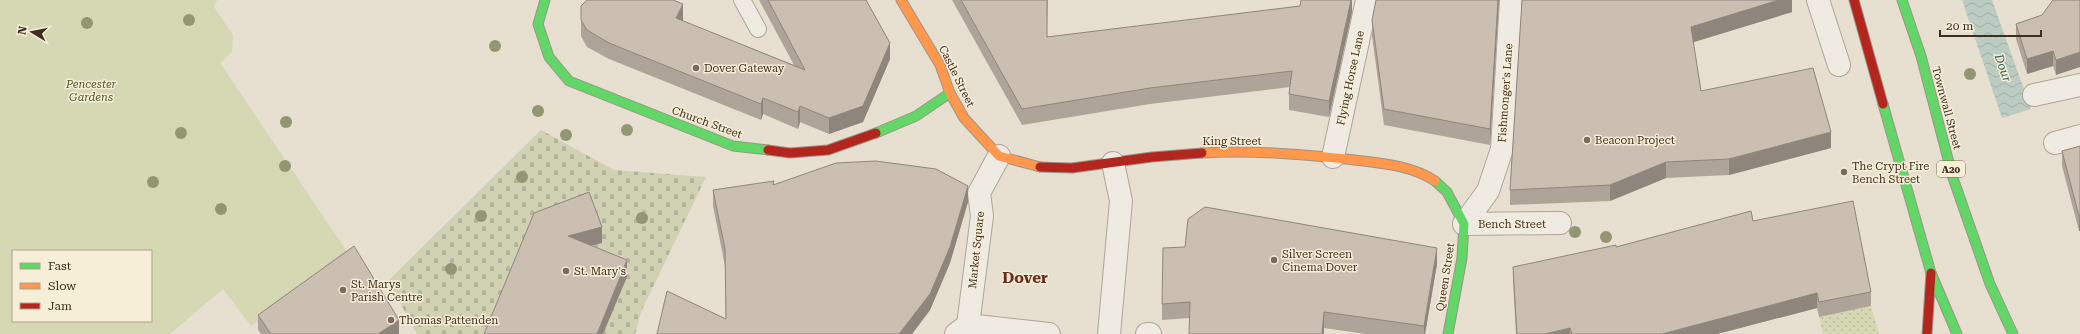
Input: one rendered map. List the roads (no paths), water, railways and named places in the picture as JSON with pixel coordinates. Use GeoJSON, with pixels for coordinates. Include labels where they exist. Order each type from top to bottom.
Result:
{"type":"FeatureCollection","features":[{"type":"Feature","properties":{"kind":"main road","name":"Church Street"},"geometry":{"type":"LineString","coordinates":[[545,0],[538,24],[549,57],[569,81],[733,146],[790,153],[828,150],[892,128],[916,116],[950,93]]}},
{"type":"Feature","properties":{"kind":"main road","name":"Castle Street"},"geometry":{"type":"LineString","coordinates":[[901,0],[940,65],[950,93],[964,118],[982,140]]}},
{"type":"Feature","properties":{"kind":"main road"},"geometry":{"type":"LineString","coordinates":[[1854,0],[1931,273],[1957,334]]}},
{"type":"Feature","properties":{"kind":"main road","name":"Townwall Street"},"geometry":{"type":"LineString","coordinates":[[1902,0],[1921,56],[1953,178],[1990,284],[2013,334]]}},
{"type":"Feature","properties":{"kind":"main road","name":"King Street"},"geometry":{"type":"LineString","coordinates":[[982,140],[999,156],[1024,164],[1040,167],[1072,168],[1152,157],[1206,153],[1289,153],[1333,157],[1396,166],[1426,175],[1438,182],[1447,192],[1464,224]]}},
{"type":"Feature","properties":{"kind":"main road","name":"Queen Street"},"geometry":{"type":"LineString","coordinates":[[1448,334],[1462,258],[1464,224]]}},
{"type":"Feature","properties":{"kind":"main road"},"geometry":{"type":"LineString","coordinates":[[1927,334],[1931,273]]}},
{"type":"Feature","properties":{"kind":"street","name":"Flying Horse Lane"},"geometry":{"type":"LineString","coordinates":[[1333,157],[1367,0]]}},
{"type":"Feature","properties":{"kind":"street","name":"Fishmonger's Lane"},"geometry":{"type":"LineString","coordinates":[[1464,224],[1488,191],[1502,149],[1511,0]]}},
{"type":"Feature","properties":{"kind":"street"},"geometry":{"type":"LineString","coordinates":[[1818,0],[1839,65]]}},
{"type":"Feature","properties":{"kind":"street"},"geometry":{"type":"LineString","coordinates":[[2034,95],[2080,85]]}},
{"type":"Feature","properties":{"kind":"street"},"geometry":{"type":"LineString","coordinates":[[2055,143],[2080,136]]}},
{"type":"Feature","properties":{"kind":"street","name":"Market Square"},"geometry":{"type":"LineString","coordinates":[[999,156],[979,193],[982,216],[962,330],[1049,334]]}},
{"type":"Feature","properties":{"kind":"street"},"geometry":{"type":"LineString","coordinates":[[1109,334],[1121,201],[1113,163]]}},
{"type":"Feature","properties":{"kind":"street","name":"Bench Street"},"geometry":{"type":"LineString","coordinates":[[1464,224],[1560,223]]}},
{"type":"Feature","properties":{"kind":"lane"},"geometry":{"type":"LineString","coordinates":[[742,0],[758,30]]}},
{"type":"Feature","properties":{"kind":"water","name":"Dour"},"geometry":{"type":"Polygon","coordinates":[[[1962,0],[1992,0],[2031,109],[2002,118],[1962,0]]]}},
{"type":"Feature","properties":{"kind":"place","name":"Dover Gateway"},"geometry":{"type":"Point","coordinates":[696,68]}},
{"type":"Feature","properties":{"kind":"place","name":"Beacon Project"},"geometry":{"type":"Point","coordinates":[1587,140]}},
{"type":"Feature","properties":{"kind":"place","name":"The Crypt Fire Bench Street"},"geometry":{"type":"Point","coordinates":[1844,172]}},
{"type":"Feature","properties":{"kind":"place","name":"Silver Screen Cinema Dover"},"geometry":{"type":"Point","coordinates":[1274,260]}},
{"type":"Feature","properties":{"kind":"place","name":"St. Mary's"},"geometry":{"type":"Point","coordinates":[566,271]}},
{"type":"Feature","properties":{"kind":"place","name":"St. Marys Parish Centre"},"geometry":{"type":"Point","coordinates":[343,290]}},
{"type":"Feature","properties":{"kind":"place","name":"Thomas Pattenden"},"geometry":{"type":"Point","coordinates":[391,320]}},
{"type":"Feature","properties":{"kind":"district","name":"Dover"},"geometry":{"type":"Point","coordinates":[1025,278]}},
{"type":"Feature","properties":{"kind":"park label","name":"Pencester Gardens"},"geometry":{"type":"Point","coordinates":[91,90]}}]}
